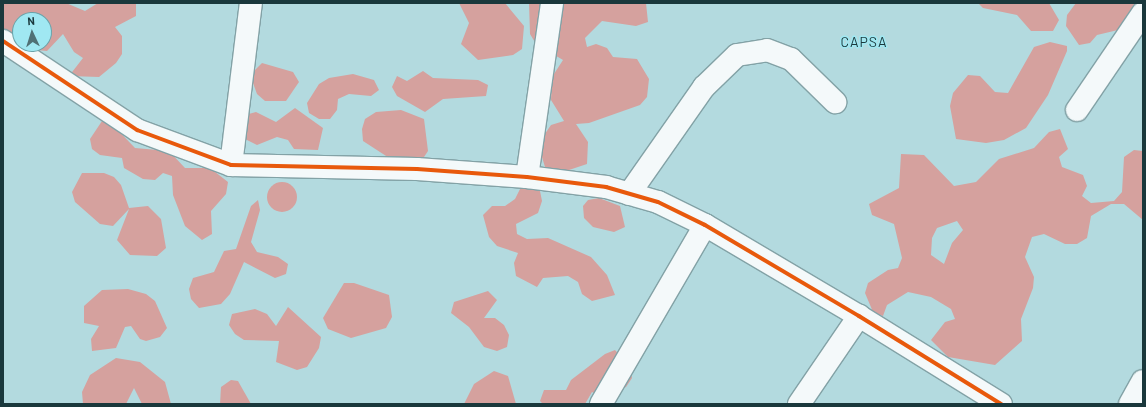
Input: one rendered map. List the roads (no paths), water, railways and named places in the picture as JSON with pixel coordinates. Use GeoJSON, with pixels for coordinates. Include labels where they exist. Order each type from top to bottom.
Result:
{"type":"FeatureCollection","features":[{"type":"Feature","properties":{"kind":"street"},"geometry":{"type":"LineString","coordinates":[[231,165],[251,3]]}},
{"type":"Feature","properties":{"kind":"street"},"geometry":{"type":"LineString","coordinates":[[527,177],[552,3]]}},
{"type":"Feature","properties":{"kind":"street"},"geometry":{"type":"LineString","coordinates":[[1077,110],[1143,14]]}},
{"type":"Feature","properties":{"kind":"street"},"geometry":{"type":"LineString","coordinates":[[3,41],[136,130],[231,165],[417,170],[527,177],[629,194],[658,202],[705,225],[859,316],[1001,404]]}},
{"type":"Feature","properties":{"kind":"street"},"geometry":{"type":"LineString","coordinates":[[629,194],[704,87],[738,55],[767,50],[791,59],[835,102]]}},
{"type":"Feature","properties":{"kind":"street"},"geometry":{"type":"LineString","coordinates":[[601,404],[705,225]]}},
{"type":"Feature","properties":{"kind":"street"},"geometry":{"type":"LineString","coordinates":[[799,404],[859,316]]}},
{"type":"Feature","properties":{"kind":"street"},"geometry":{"type":"LineString","coordinates":[[1130,404],[1143,381]]}},
{"type":"Feature","properties":{"kind":"district","name":"CAPSA"},"geometry":{"type":"Point","coordinates":[864,42]}}]}
